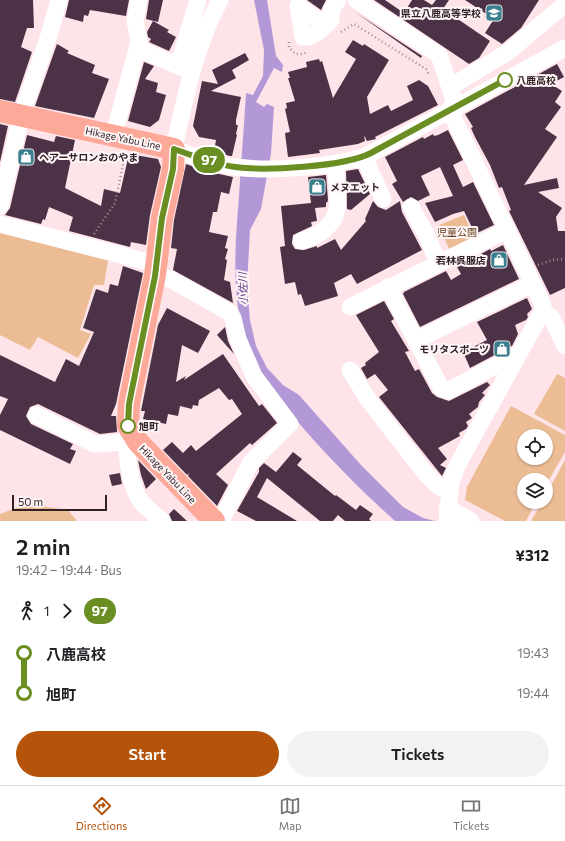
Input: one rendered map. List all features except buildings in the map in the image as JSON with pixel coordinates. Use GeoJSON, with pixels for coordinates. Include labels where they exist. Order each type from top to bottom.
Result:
{"type":"FeatureCollection","features":[{"type":"Feature","properties":{"kind":"main road","name":"Hikage Yabu Line"},"geometry":{"type":"LineString","coordinates":[[0,111],[174,149],[173,169],[162,218],[156,270],[129,404],[127,434],[138,442],[214,521]]}},
{"type":"Feature","properties":{"kind":"street"},"geometry":{"type":"LineString","coordinates":[[0,206],[21,116],[49,35],[58,0]]}},
{"type":"Feature","properties":{"kind":"street"},"geometry":{"type":"LineString","coordinates":[[121,138],[137,48],[138,35],[135,21],[139,0]]}},
{"type":"Feature","properties":{"kind":"street"},"geometry":{"type":"LineString","coordinates":[[187,70],[180,60],[198,0]]}},
{"type":"Feature","properties":{"kind":"street"},"geometry":{"type":"LineString","coordinates":[[329,32],[331,10],[338,0]]}},
{"type":"Feature","properties":{"kind":"street"},"geometry":{"type":"LineString","coordinates":[[356,0],[439,55],[454,100],[450,110],[542,305],[542,312],[458,464],[448,506]]}},
{"type":"Feature","properties":{"kind":"street"},"geometry":{"type":"LineString","coordinates":[[218,1],[187,70],[174,149],[235,167],[285,168],[335,163],[364,157],[565,48]]}},
{"type":"Feature","properties":{"kind":"street"},"geometry":{"type":"LineString","coordinates":[[450,87],[508,52],[565,4]]}},
{"type":"Feature","properties":{"kind":"street"},"geometry":{"type":"LineString","coordinates":[[137,48],[187,70]]}},
{"type":"Feature","properties":{"kind":"street"},"geometry":{"type":"LineString","coordinates":[[364,157],[383,199]]}},
{"type":"Feature","properties":{"kind":"street"},"geometry":{"type":"LineString","coordinates":[[301,240],[313,237],[325,229],[333,220],[338,209],[339,201],[335,163]]}},
{"type":"Feature","properties":{"kind":"street"},"geometry":{"type":"LineString","coordinates":[[411,207],[426,234],[438,262]]}},
{"type":"Feature","properties":{"kind":"street"},"geometry":{"type":"LineString","coordinates":[[0,224],[88,247],[156,270],[229,312],[233,318],[238,340],[254,376],[290,424],[250,462],[221,521]]}},
{"type":"Feature","properties":{"kind":"street"},"geometry":{"type":"LineString","coordinates":[[350,307],[438,262],[507,230]]}},
{"type":"Feature","properties":{"kind":"street"},"geometry":{"type":"LineString","coordinates":[[416,340],[529,277]]}},
{"type":"Feature","properties":{"kind":"street"},"geometry":{"type":"LineString","coordinates":[[388,287],[441,388],[448,391],[518,354]]}},
{"type":"Feature","properties":{"kind":"street"},"geometry":{"type":"LineString","coordinates":[[542,312],[551,317],[565,346]]}},
{"type":"Feature","properties":{"kind":"street"},"geometry":{"type":"LineString","coordinates":[[350,370],[367,398],[426,474],[438,486],[448,506],[471,521]]}},
{"type":"Feature","properties":{"kind":"street"},"geometry":{"type":"LineString","coordinates":[[36,415],[95,444],[127,434],[134,486],[139,498],[162,521]]}},
{"type":"Feature","properties":{"kind":"path"},"geometry":{"type":"LineString","coordinates":[[329,32],[354,24],[426,69],[429,76]]}},
{"type":"Feature","properties":{"kind":"path"},"geometry":{"type":"LineString","coordinates":[[288,34],[289,48],[296,54],[303,54],[309,51]]}},
{"type":"Feature","properties":{"kind":"path"},"geometry":{"type":"LineString","coordinates":[[88,247],[115,203],[121,138]]}},
{"type":"Feature","properties":{"kind":"path"},"geometry":{"type":"LineString","coordinates":[[529,277],[552,260],[565,259]]}},
{"type":"Feature","properties":{"kind":"green space","name":"児童公園"},"geometry":{"type":"Polygon","coordinates":[[[464,215],[474,237],[449,249],[439,225],[464,215]]]}},
{"type":"Feature","properties":{"kind":"green space"},"geometry":{"type":"Polygon","coordinates":[[[0,233],[108,260],[104,285],[94,285],[80,330],[91,334],[78,358],[38,337],[30,350],[0,335],[0,233]]]}},
{"type":"Feature","properties":{"kind":"green space"},"geometry":{"type":"Polygon","coordinates":[[[557,374],[565,378],[565,431],[534,414],[557,374]]]}},
{"type":"Feature","properties":{"kind":"green space"},"geometry":{"type":"Polygon","coordinates":[[[511,406],[565,435],[565,452],[553,473],[517,473],[517,509],[532,509],[526,521],[505,521],[465,500],[467,487],[511,406]]]}},
{"type":"Feature","properties":{"kind":"green space"},"geometry":{"type":"Polygon","coordinates":[[[565,460],[565,521],[531,521],[538,509],[553,509],[553,482],[565,460]]]}},
{"type":"Feature","properties":{"kind":"green space"},"geometry":{"type":"Polygon","coordinates":[[[41,506],[68,510],[77,521],[0,521],[0,514],[16,508],[41,506]]]}},
{"type":"Feature","properties":{"kind":"water","name":"小佐川"},"geometry":{"type":"Polygon","coordinates":[[[254,0],[267,0],[276,56],[283,65],[282,72],[274,68],[256,102],[264,107],[267,104],[274,107],[271,154],[261,209],[250,230],[247,286],[250,320],[256,346],[267,368],[283,385],[299,395],[361,465],[403,507],[423,518],[435,521],[395,521],[380,507],[322,449],[295,419],[262,374],[246,343],[238,307],[235,270],[236,233],[246,93],[253,95],[263,76],[264,50],[254,0]]]}},
{"type":"Feature","properties":{"kind":"bus line","name":"97"},"geometry":{"type":"LineString","coordinates":[[128,426],[127,415],[155,276],[162,218],[173,169],[174,149],[235,167],[285,168],[335,163],[356,159],[364,157],[505,80]]}},
{"type":"Feature","properties":{"kind":"place","name":"県立八鹿高等学校"},"geometry":{"type":"Point","coordinates":[494,13]}},
{"type":"Feature","properties":{"kind":"place","name":"八鹿高校"},"geometry":{"type":"Point","coordinates":[505,80]}},
{"type":"Feature","properties":{"kind":"place","name":"ヘアーサロンおのやま"},"geometry":{"type":"Point","coordinates":[26,157]}},
{"type":"Feature","properties":{"kind":"place","name":"メヌエット"},"geometry":{"type":"Point","coordinates":[317,187]}},
{"type":"Feature","properties":{"kind":"place","name":"若林呉服店"},"geometry":{"type":"Point","coordinates":[499,260]}},
{"type":"Feature","properties":{"kind":"place","name":"モリタスポーツ"},"geometry":{"type":"Point","coordinates":[502,349]}},
{"type":"Feature","properties":{"kind":"place","name":"旭町"},"geometry":{"type":"Point","coordinates":[128,426]}}]}
